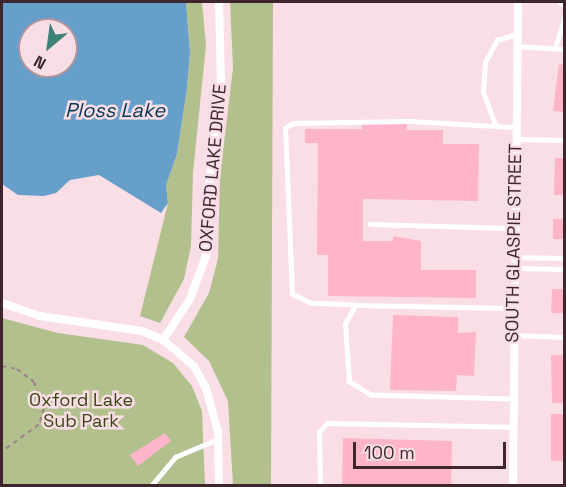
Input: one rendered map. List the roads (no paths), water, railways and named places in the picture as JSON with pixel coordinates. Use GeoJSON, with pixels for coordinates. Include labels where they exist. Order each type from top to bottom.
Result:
{"type":"FeatureCollection","features":[{"type":"Feature","properties":{"kind":"street","name":"OXFORD LAKE DRIVE"},"geometry":{"type":"LineString","coordinates":[[164,340],[190,299],[206,256],[208,186],[221,87],[219,2]]}},
{"type":"Feature","properties":{"kind":"street","name":"SOUTH GLASPIE STREET"},"geometry":{"type":"LineString","coordinates":[[513,486],[512,308],[518,2]]}},
{"type":"Feature","properties":{"kind":"street"},"geometry":{"type":"LineString","coordinates":[[2,303],[49,318],[142,331],[164,340],[194,366],[206,388],[218,440],[219,486]]}},
{"type":"Feature","properties":{"kind":"lane"},"geometry":{"type":"LineString","coordinates":[[560,2],[564,5]]}},
{"type":"Feature","properties":{"kind":"lane"},"geometry":{"type":"LineString","coordinates":[[555,48],[564,18]]}},
{"type":"Feature","properties":{"kind":"lane"},"geometry":{"type":"LineString","coordinates":[[495,125],[483,92],[484,62],[497,40],[517,34]]}},
{"type":"Feature","properties":{"kind":"lane"},"geometry":{"type":"LineString","coordinates":[[516,46],[564,49]]}},
{"type":"Feature","properties":{"kind":"lane"},"geometry":{"type":"LineString","coordinates":[[512,308],[310,303],[292,294],[285,128],[293,123],[397,121],[515,126]]}},
{"type":"Feature","properties":{"kind":"lane"},"geometry":{"type":"LineString","coordinates":[[515,139],[564,140]]}},
{"type":"Feature","properties":{"kind":"lane"},"geometry":{"type":"LineString","coordinates":[[370,224],[514,228]]}},
{"type":"Feature","properties":{"kind":"lane"},"geometry":{"type":"LineString","coordinates":[[513,257],[564,258]]}},
{"type":"Feature","properties":{"kind":"lane"},"geometry":{"type":"LineString","coordinates":[[513,268],[564,269]]}},
{"type":"Feature","properties":{"kind":"lane"},"geometry":{"type":"LineString","coordinates":[[356,305],[345,324],[349,382],[371,395],[512,399]]}},
{"type":"Feature","properties":{"kind":"lane"},"geometry":{"type":"LineString","coordinates":[[512,335],[564,337]]}},
{"type":"Feature","properties":{"kind":"lane"},"geometry":{"type":"LineString","coordinates":[[320,486],[319,432],[327,423],[512,428]]}},
{"type":"Feature","properties":{"kind":"lane"},"geometry":{"type":"LineString","coordinates":[[151,486],[176,457],[218,440]]}},
{"type":"Feature","properties":{"kind":"water","name":"Ploss Lake"},"geometry":{"type":"Polygon","coordinates":[[[2,2],[186,2],[190,53],[187,88],[177,154],[166,185],[168,203],[161,213],[99,175],[70,180],[56,193],[44,196],[18,195],[2,184],[2,2]]]}},
{"type":"Feature","properties":{"kind":"park label","name":"Oxford Lake Sub Park"},"geometry":{"type":"Point","coordinates":[81,411]}}]}
